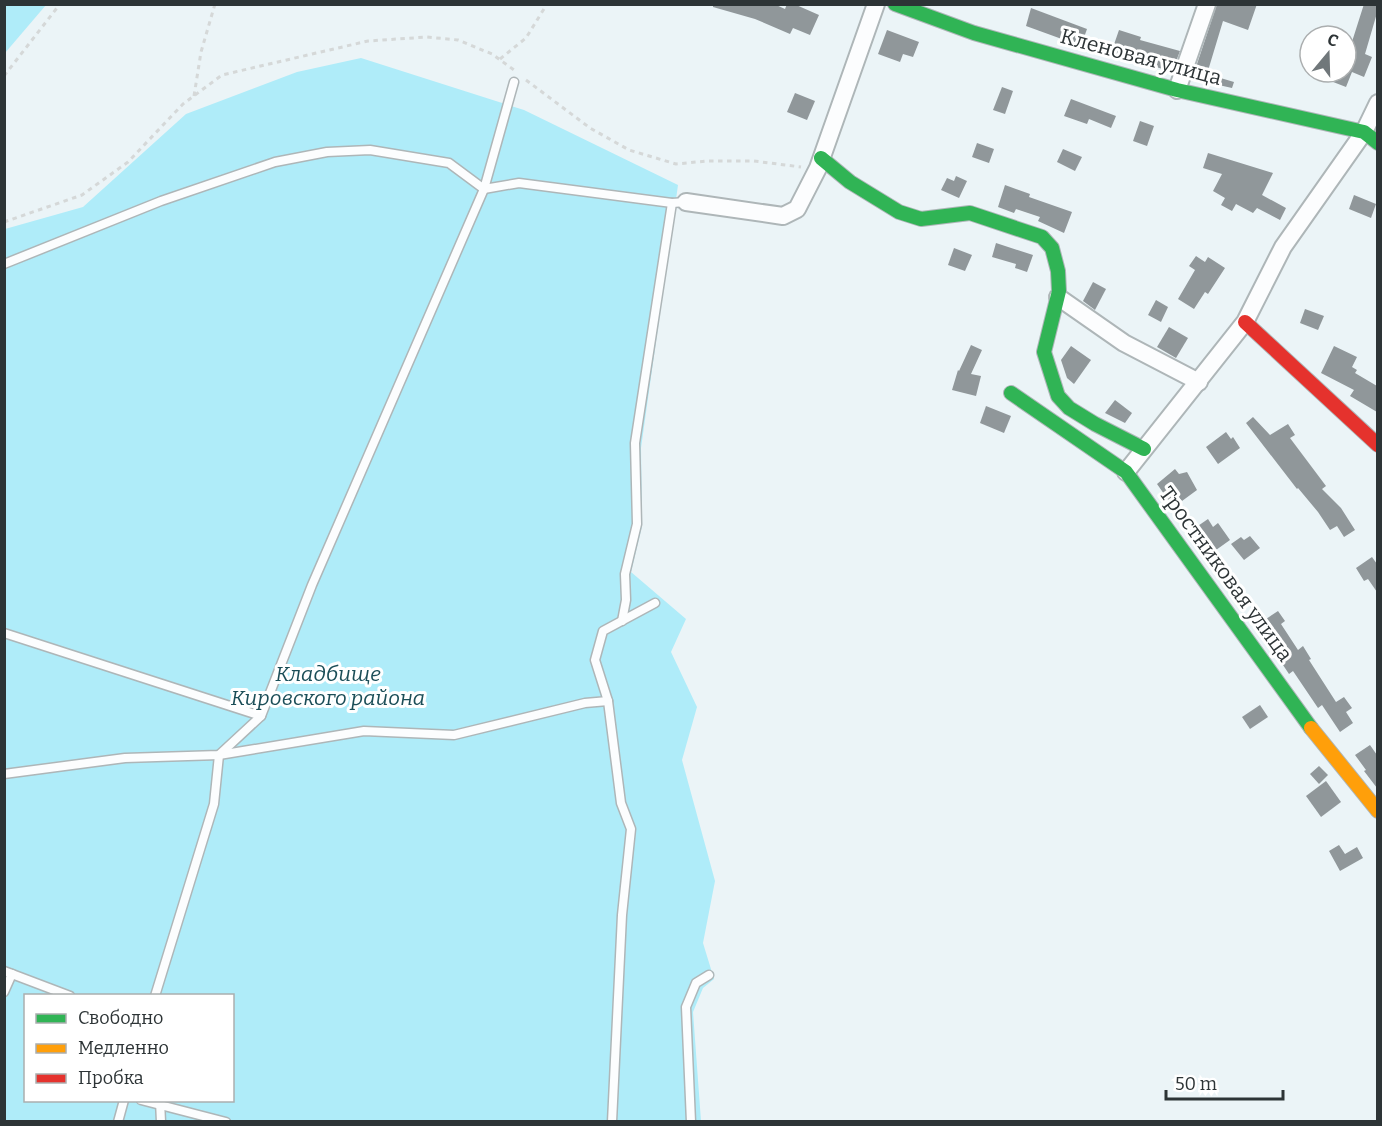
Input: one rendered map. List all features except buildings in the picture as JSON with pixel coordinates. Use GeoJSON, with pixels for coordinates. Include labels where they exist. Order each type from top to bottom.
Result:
{"type":"FeatureCollection","features":[{"type":"Feature","properties":{"kind":"street"},"geometry":{"type":"LineString","coordinates":[[679,202],[783,216],[797,209],[819,163],[876,4]]}},
{"type":"Feature","properties":{"kind":"street","name":"Кленовая улица"},"geometry":{"type":"LineString","coordinates":[[895,4],[974,33],[1177,90],[1371,138]]}},
{"type":"Feature","properties":{"kind":"street"},"geometry":{"type":"LineString","coordinates":[[1177,90],[1207,4]]}},
{"type":"Feature","properties":{"kind":"street"},"geometry":{"type":"LineString","coordinates":[[1126,472],[1245,322],[1283,247],[1371,138],[1377,104]]}},
{"type":"Feature","properties":{"kind":"street"},"geometry":{"type":"LineString","coordinates":[[819,163],[899,212],[921,219],[970,213],[1042,237],[1052,248],[1058,271],[1058,297],[1044,352],[1058,396],[1069,408],[1144,449]]}},
{"type":"Feature","properties":{"kind":"street"},"geometry":{"type":"LineString","coordinates":[[1058,297],[1124,343],[1199,382]]}},
{"type":"Feature","properties":{"kind":"street"},"geometry":{"type":"LineString","coordinates":[[1245,322],[1377,445]]}},
{"type":"Feature","properties":{"kind":"street","name":"Тростниковая улица"},"geometry":{"type":"LineString","coordinates":[[1011,393],[1126,472],[1316,735],[1377,811]]}},
{"type":"Feature","properties":{"kind":"lane"},"geometry":{"type":"LineString","coordinates":[[156,994],[214,804],[219,755],[261,716],[312,585],[484,189],[514,82]]}},
{"type":"Feature","properties":{"kind":"lane"},"geometry":{"type":"LineString","coordinates":[[4,264],[160,201],[275,162],[327,152],[370,150],[449,163],[484,189],[519,183],[679,202],[635,443],[637,524],[625,574],[626,600],[622,621]]}},
{"type":"Feature","properties":{"kind":"lane"},"geometry":{"type":"LineString","coordinates":[[612,1122],[622,915],[631,829],[621,803],[608,701],[595,660],[603,631],[655,603]]}},
{"type":"Feature","properties":{"kind":"lane"},"geometry":{"type":"LineString","coordinates":[[4,633],[261,716]]}},
{"type":"Feature","properties":{"kind":"lane"},"geometry":{"type":"LineString","coordinates":[[4,774],[125,758],[219,755],[364,731],[454,735],[585,703],[608,701]]}},
{"type":"Feature","properties":{"kind":"lane"},"geometry":{"type":"LineString","coordinates":[[4,992],[8,972],[65,994]]}},
{"type":"Feature","properties":{"kind":"lane"},"geometry":{"type":"LineString","coordinates":[[691,1122],[686,1007],[696,983],[709,975]]}},
{"type":"Feature","properties":{"kind":"lane"},"geometry":{"type":"LineString","coordinates":[[118,1122],[124,1102]]}},
{"type":"Feature","properties":{"kind":"lane"},"geometry":{"type":"LineString","coordinates":[[161,1122],[160,1103],[226,1122]]}},
{"type":"Feature","properties":{"kind":"path"},"geometry":{"type":"LineString","coordinates":[[4,76],[60,4]]}},
{"type":"Feature","properties":{"kind":"path"},"geometry":{"type":"LineString","coordinates":[[194,96],[201,52],[215,4]]}},
{"type":"Feature","properties":{"kind":"path"},"geometry":{"type":"LineString","coordinates":[[500,60],[526,39],[547,4]]}},
{"type":"Feature","properties":{"kind":"path"},"geometry":{"type":"LineString","coordinates":[[4,222],[82,195],[128,162],[183,104],[222,75],[368,41],[427,37],[458,40],[492,54],[590,128],[629,150],[676,164],[707,161],[819,163]]}},
{"type":"Feature","properties":{"kind":"green space"},"geometry":{"type":"Polygon","coordinates":[[[4,5],[46,5],[5,53],[4,5]]]}},
{"type":"Feature","properties":{"kind":"green space","name":"Кладбище Кировского района"},"geometry":{"type":"Polygon","coordinates":[[[361,58],[524,110],[678,185],[641,448],[642,526],[631,572],[686,619],[671,652],[697,707],[682,760],[715,881],[703,943],[714,979],[703,988],[693,1012],[701,1121],[5,1122],[5,229],[83,207],[186,114],[297,72],[361,58]]]}},
{"type":"Feature","properties":{"kind":"traffic: fast"},"geometry":{"type":"LineString","coordinates":[[895,4],[974,33],[1177,90],[1364,132],[1378,143]]}},
{"type":"Feature","properties":{"kind":"traffic: fast"},"geometry":{"type":"LineString","coordinates":[[821,158],[850,182],[899,212],[921,219],[970,213],[1042,237],[1052,248],[1058,271],[1059,291],[1044,352],[1058,396],[1069,408],[1144,449]]}},
{"type":"Feature","properties":{"kind":"traffic: fast"},"geometry":{"type":"LineString","coordinates":[[1011,393],[1126,472],[1311,728]]}},
{"type":"Feature","properties":{"kind":"traffic: slow"},"geometry":{"type":"LineString","coordinates":[[1311,728],[1378,811]]}},
{"type":"Feature","properties":{"kind":"traffic: jam"},"geometry":{"type":"LineString","coordinates":[[1245,322],[1378,445]]}}]}
